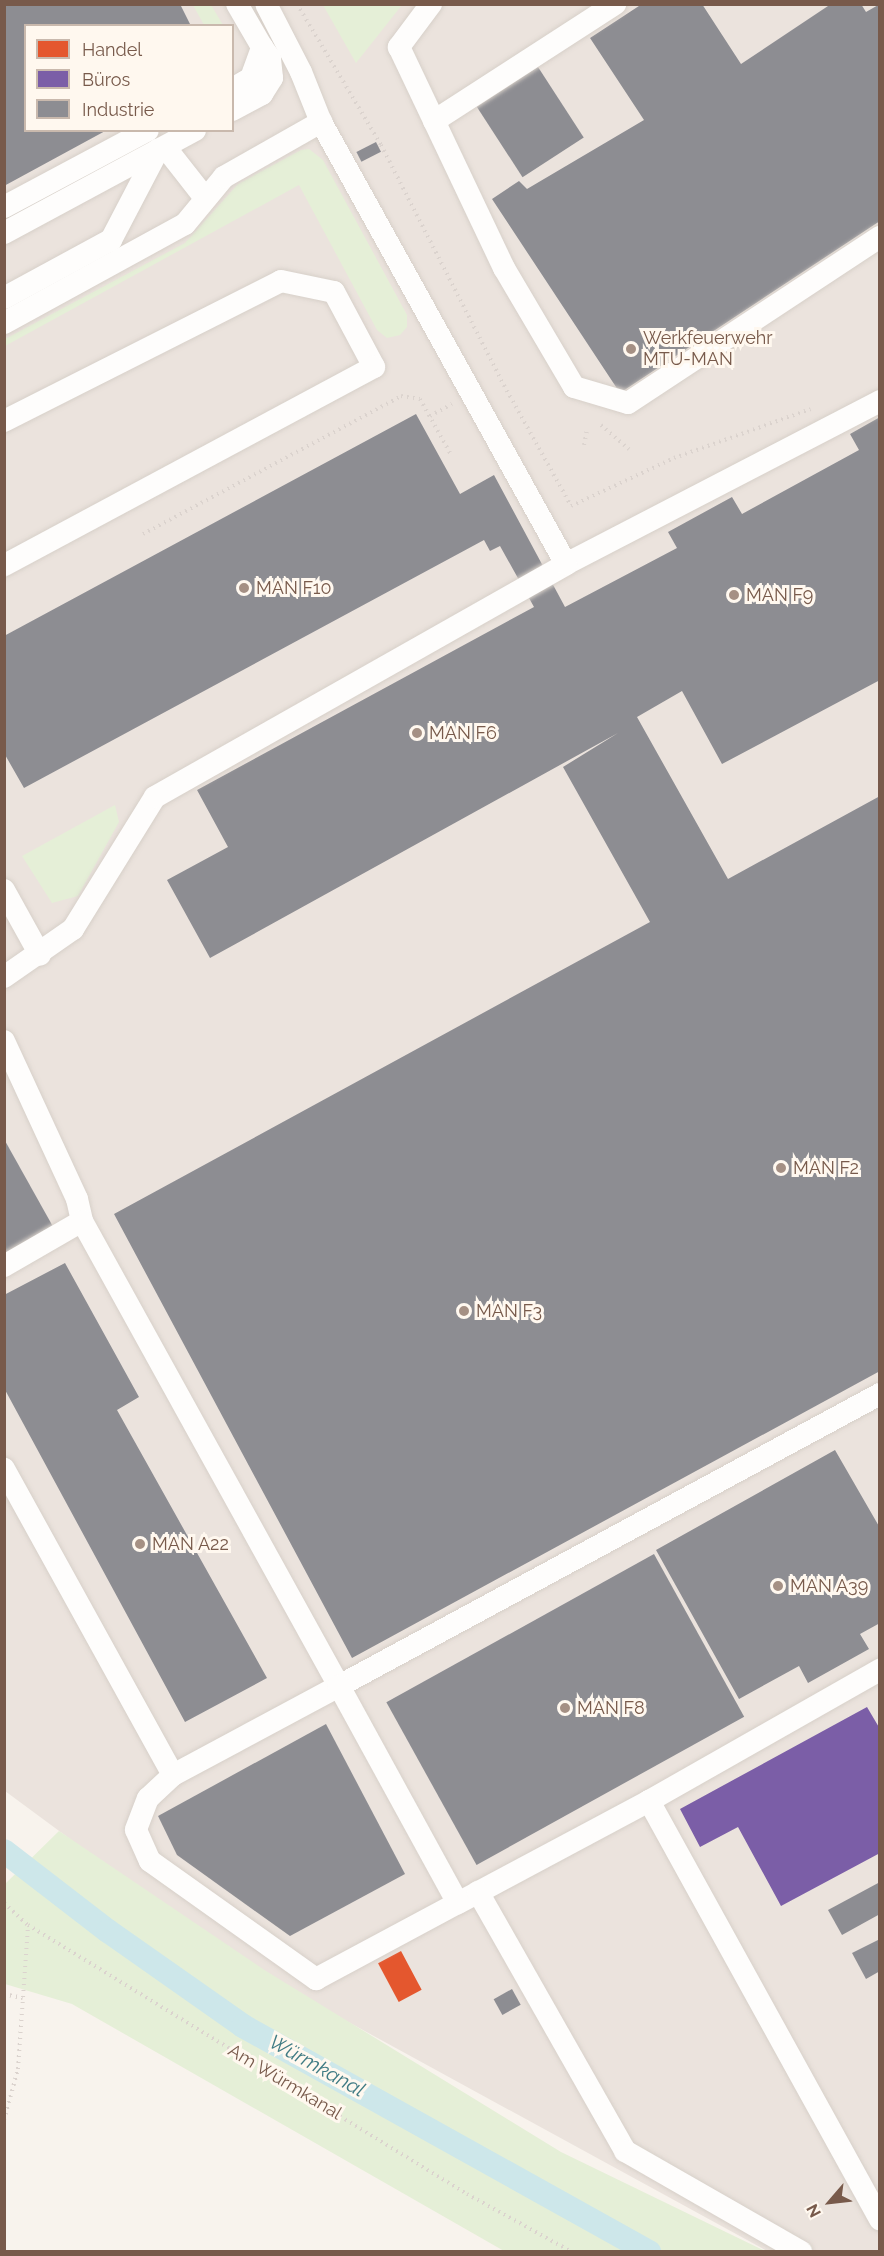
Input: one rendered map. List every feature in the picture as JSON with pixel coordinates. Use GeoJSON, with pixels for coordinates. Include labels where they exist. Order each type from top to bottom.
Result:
{"type":"FeatureCollection","features":[{"type":"Feature","properties":{"kind":"lane"},"geometry":{"type":"LineString","coordinates":[[234,109],[262,94],[272,78],[270,58],[237,4]]}},
{"type":"Feature","properties":{"kind":"lane"},"geometry":{"type":"LineString","coordinates":[[266,4],[301,72],[321,122],[566,564]]}},
{"type":"Feature","properties":{"kind":"lane"},"geometry":{"type":"LineString","coordinates":[[431,4],[399,47],[504,268],[574,387],[628,403],[879,237]]}},
{"type":"Feature","properties":{"kind":"lane"},"geometry":{"type":"LineString","coordinates":[[434,122],[615,4]]}},
{"type":"Feature","properties":{"kind":"lane"},"geometry":{"type":"LineString","coordinates":[[234,88],[251,78],[262,47]]}},
{"type":"Feature","properties":{"kind":"lane"},"geometry":{"type":"LineString","coordinates":[[4,323],[185,224],[224,177],[321,122]]}},
{"type":"Feature","properties":{"kind":"lane"},"geometry":{"type":"LineString","coordinates":[[14,195],[189,132]]}},
{"type":"Feature","properties":{"kind":"lane"},"geometry":{"type":"LineString","coordinates":[[157,142],[205,198]]}},
{"type":"Feature","properties":{"kind":"lane"},"geometry":{"type":"LineString","coordinates":[[4,233],[157,142]]}},
{"type":"Feature","properties":{"kind":"lane"},"geometry":{"type":"LineString","coordinates":[[4,298],[111,240],[157,142]]}},
{"type":"Feature","properties":{"kind":"lane"},"geometry":{"type":"LineString","coordinates":[[4,422],[281,281],[334,292],[374,367],[4,564]]}},
{"type":"Feature","properties":{"kind":"lane"},"geometry":{"type":"LineString","coordinates":[[4,976],[40,955],[85,914],[155,797],[566,564],[879,401]]}},
{"type":"Feature","properties":{"kind":"lane"},"geometry":{"type":"LineString","coordinates":[[4,890],[40,955]]}},
{"type":"Feature","properties":{"kind":"lane"},"geometry":{"type":"LineString","coordinates":[[4,1041],[77,1199],[82,1221],[458,1903]]}},
{"type":"Feature","properties":{"kind":"lane"},"geometry":{"type":"LineString","coordinates":[[4,1266],[82,1221]]}},
{"type":"Feature","properties":{"kind":"lane"},"geometry":{"type":"LineString","coordinates":[[879,1394],[173,1775],[148,1798],[136,1830],[150,1861],[316,1979],[649,1800],[879,1670]]}},
{"type":"Feature","properties":{"kind":"lane"},"geometry":{"type":"LineString","coordinates":[[4,1469],[173,1775]]}},
{"type":"Feature","properties":{"kind":"lane"},"geometry":{"type":"LineString","coordinates":[[649,1800],[879,2220]]}},
{"type":"Feature","properties":{"kind":"lane"},"geometry":{"type":"LineString","coordinates":[[478,1892],[625,2151],[801,2252]]}},
{"type":"Feature","properties":{"kind":"path"},"geometry":{"type":"LineString","coordinates":[[144,534],[401,396],[420,399],[450,453]]}},
{"type":"Feature","properties":{"kind":"path"},"geometry":{"type":"LineString","coordinates":[[601,425],[629,449]]}},
{"type":"Feature","properties":{"kind":"path"},"geometry":{"type":"LineString","coordinates":[[584,445],[587,429]]}},
{"type":"Feature","properties":{"kind":"path","name":"Am Würmkanal"},"geometry":{"type":"LineString","coordinates":[[4,1903],[28,1925],[467,2194],[572,2252]]}},
{"type":"Feature","properties":{"kind":"path"},"geometry":{"type":"LineString","coordinates":[[4,2120],[18,2069],[28,1925]]}},
{"type":"Feature","properties":{"kind":"path"},"geometry":{"type":"LineString","coordinates":[[4,1994],[23,1998]]}},
{"type":"Feature","properties":{"kind":"shaded area"},"geometry":{"type":"Polygon","coordinates":[[[4,5],[879,5],[879,2251],[767,2251],[319,2006],[158,1904],[5,1791],[4,5]]]}},
{"type":"Feature","properties":{"kind":"green space"},"geometry":{"type":"Polygon","coordinates":[[[193,5],[211,5],[222,24],[203,24],[193,5]]]}},
{"type":"Feature","properties":{"kind":"green space"},"geometry":{"type":"Polygon","coordinates":[[[323,5],[402,5],[356,63],[323,5]]]}},
{"type":"Feature","properties":{"kind":"green space"},"geometry":{"type":"Polygon","coordinates":[[[309,149],[323,160],[407,315],[407,327],[400,335],[387,338],[377,330],[299,185],[5,346],[5,339],[185,243],[238,184],[301,150],[309,149]]]}},
{"type":"Feature","properties":{"kind":"green space"},"geometry":{"type":"Polygon","coordinates":[[[115,805],[119,822],[78,896],[52,903],[22,856],[115,805]]]}},
{"type":"Feature","properties":{"kind":"green space"},"geometry":{"type":"Polygon","coordinates":[[[59,1831],[266,1971],[561,2152],[765,2251],[504,2251],[72,2004],[5,1984],[5,1884],[59,1831]]]}},
{"type":"Feature","properties":{"kind":"building: Handel"},"geometry":{"type":"Polygon","coordinates":[[[401,1951],[422,1990],[399,2002],[378,1963],[401,1951]]]}},
{"type":"Feature","properties":{"kind":"building: Büros"},"geometry":{"type":"Polygon","coordinates":[[[867,1707],[880,1729],[880,1853],[781,1906],[738,1827],[700,1847],[680,1809],[867,1707]]]}},
{"type":"Feature","properties":{"kind":"building: Industrie"},"geometry":{"type":"Polygon","coordinates":[[[4,4],[180,4],[190,24],[24,24],[24,132],[103,132],[4,186],[4,4]]]}},
{"type":"Feature","properties":{"kind":"building: Industrie"},"geometry":{"type":"Polygon","coordinates":[[[642,4],[702,4],[741,64],[831,4],[861,4],[866,12],[880,4],[880,221],[620,393],[492,199],[519,181],[527,189],[644,120],[590,38],[642,4]]]}},
{"type":"Feature","properties":{"kind":"building: Industrie"},"geometry":{"type":"Polygon","coordinates":[[[538,67],[584,137],[523,177],[477,107],[538,67]]]}},
{"type":"Feature","properties":{"kind":"building: Industrie"},"geometry":{"type":"Polygon","coordinates":[[[376,142],[381,152],[361,162],[356,152],[376,142]]]}},
{"type":"Feature","properties":{"kind":"building: Industrie"},"geometry":{"type":"Polygon","coordinates":[[[416,414],[460,494],[494,475],[565,607],[677,548],[668,532],[732,497],[742,514],[859,450],[850,434],[880,417],[880,680],[722,764],[682,691],[637,717],[728,879],[880,796],[880,1371],[352,1658],[114,1214],[650,922],[563,767],[618,733],[210,958],[167,880],[228,847],[197,790],[534,607],[500,546],[490,551],[484,540],[24,788],[4,753],[4,636],[416,414]]]}},
{"type":"Feature","properties":{"kind":"building: Industrie"},"geometry":{"type":"Polygon","coordinates":[[[4,1139],[56,1232],[4,1260],[4,1139]]]}},
{"type":"Feature","properties":{"kind":"building: Industrie","name":"MAN A22"},"geometry":{"type":"Polygon","coordinates":[[[65,1263],[139,1397],[117,1410],[267,1678],[185,1722],[4,1388],[4,1295],[65,1263]]]}},
{"type":"Feature","properties":{"kind":"building: Industrie","name":"MAN A39"},"geometry":{"type":"Polygon","coordinates":[[[835,1450],[880,1528],[880,1623],[860,1634],[869,1649],[808,1683],[799,1666],[739,1699],[656,1550],[835,1450]]]}},
{"type":"Feature","properties":{"kind":"building: Industrie","name":"MAN F8"},"geometry":{"type":"Polygon","coordinates":[[[654,1554],[744,1717],[477,1865],[386,1702],[654,1554]]]}},
{"type":"Feature","properties":{"kind":"building: Industrie"},"geometry":{"type":"Polygon","coordinates":[[[326,1724],[405,1874],[290,1936],[177,1855],[158,1816],[326,1724]]]}},
{"type":"Feature","properties":{"kind":"building: Industrie"},"geometry":{"type":"Polygon","coordinates":[[[880,1882],[880,1914],[842,1935],[828,1910],[880,1882]]]}},
{"type":"Feature","properties":{"kind":"building: Industrie"},"geometry":{"type":"Polygon","coordinates":[[[880,1939],[880,1971],[866,1979],[852,1953],[880,1939]]]}},
{"type":"Feature","properties":{"kind":"building: Industrie"},"geometry":{"type":"Polygon","coordinates":[[[512,1989],[521,2005],[502,2015],[494,1999],[512,1989]]]}},
{"type":"Feature","properties":{"kind":"waterway","name":"Würmkanal"},"geometry":{"type":"LineString","coordinates":[[4,1851],[108,1931],[243,2026],[649,2252]]}},
{"type":"Feature","properties":{"kind":"place","name":"Werkfeuerwehr MTU-MAN"},"geometry":{"type":"Point","coordinates":[631,349]}},
{"type":"Feature","properties":{"kind":"place","name":"MAN F10"},"geometry":{"type":"Point","coordinates":[244,588]}},
{"type":"Feature","properties":{"kind":"place","name":"MAN F9"},"geometry":{"type":"Point","coordinates":[734,595]}},
{"type":"Feature","properties":{"kind":"place","name":"MAN F6"},"geometry":{"type":"Point","coordinates":[417,733]}},
{"type":"Feature","properties":{"kind":"place","name":"MAN F2"},"geometry":{"type":"Point","coordinates":[781,1168]}},
{"type":"Feature","properties":{"kind":"place","name":"MAN F3"},"geometry":{"type":"Point","coordinates":[464,1311]}},
{"type":"Feature","properties":{"kind":"place","name":"MAN A22"},"geometry":{"type":"Point","coordinates":[140,1544]}},
{"type":"Feature","properties":{"kind":"place","name":"MAN A39"},"geometry":{"type":"Point","coordinates":[778,1586]}},
{"type":"Feature","properties":{"kind":"place","name":"MAN F8"},"geometry":{"type":"Point","coordinates":[565,1708]}}]}
